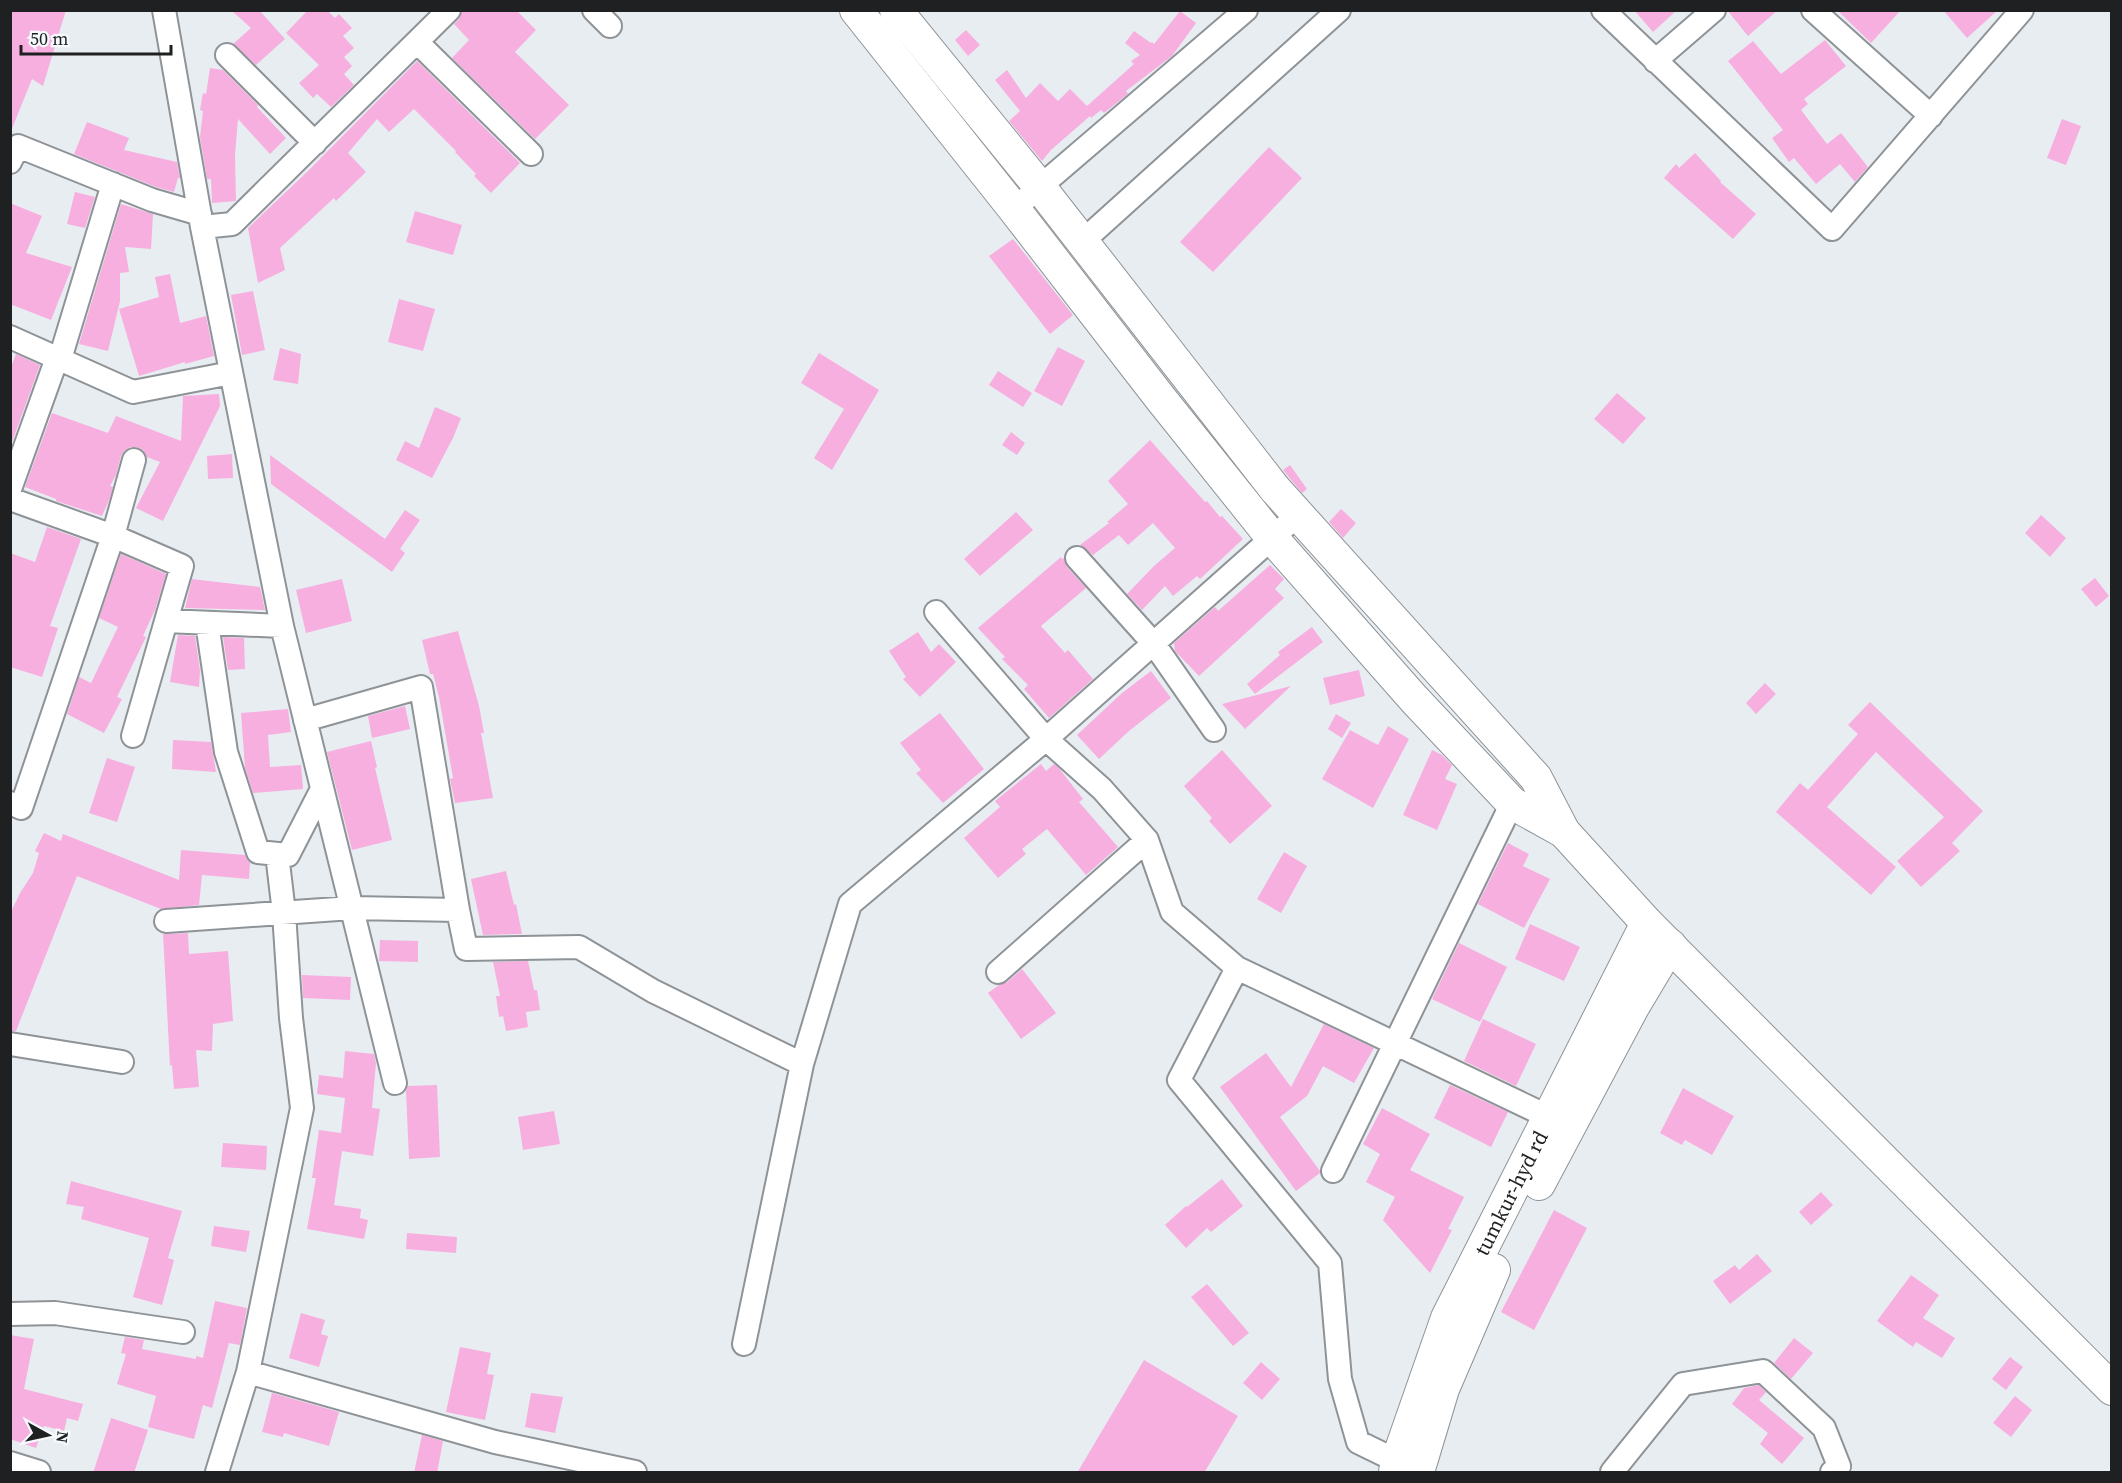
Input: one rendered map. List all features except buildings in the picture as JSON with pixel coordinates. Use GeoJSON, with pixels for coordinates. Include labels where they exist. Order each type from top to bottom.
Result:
{"type":"FeatureCollection","features":[{"type":"Feature","properties":{"kind":"main road"},"geometry":{"type":"LineString","coordinates":[[856,10],[1273,539],[1414,699],[1512,803],[1564,832]]}},
{"type":"Feature","properties":{"kind":"main road"},"geometry":{"type":"LineString","coordinates":[[896,10],[1040,186],[1275,489],[1536,778],[1564,832],[1647,923],[2112,1389]]}},
{"type":"Feature","properties":{"kind":"main road","name":"tumkur-hyd rd"},"geometry":{"type":"LineString","coordinates":[[1403,1469],[1448,1318],[1647,923]]}},
{"type":"Feature","properties":{"kind":"main road"},"geometry":{"type":"LineString","coordinates":[[1403,1469],[1443,1389],[1488,1282],[1633,1007],[1670,945]]}},
{"type":"Feature","properties":{"kind":"street"},"geometry":{"type":"LineString","coordinates":[[164,10],[201,220],[282,626],[395,1083]]}},
{"type":"Feature","properties":{"kind":"street"},"geometry":{"type":"LineString","coordinates":[[10,162],[18,146],[201,220],[232,224],[449,10]]}},
{"type":"Feature","properties":{"kind":"street"},"geometry":{"type":"LineString","coordinates":[[1014,208],[1246,10]]}},
{"type":"Feature","properties":{"kind":"street"},"geometry":{"type":"LineString","coordinates":[[1083,241],[1339,10]]}},
{"type":"Feature","properties":{"kind":"street"},"geometry":{"type":"LineString","coordinates":[[1603,10],[1832,229],[2022,10]]}},
{"type":"Feature","properties":{"kind":"street"},"geometry":{"type":"LineString","coordinates":[[1655,60],[1714,10]]}},
{"type":"Feature","properties":{"kind":"street"},"geometry":{"type":"LineString","coordinates":[[1813,10],[1930,116]]}},
{"type":"Feature","properties":{"kind":"street"},"geometry":{"type":"LineString","coordinates":[[417,42],[531,154]]}},
{"type":"Feature","properties":{"kind":"street"},"geometry":{"type":"LineString","coordinates":[[227,56],[315,143]]}},
{"type":"Feature","properties":{"kind":"street"},"geometry":{"type":"LineString","coordinates":[[10,489],[59,358],[113,184]]}},
{"type":"Feature","properties":{"kind":"street"},"geometry":{"type":"LineString","coordinates":[[10,337],[133,392],[231,373]]}},
{"type":"Feature","properties":{"kind":"street"},"geometry":{"type":"LineString","coordinates":[[10,803],[21,808],[112,536],[134,460]]}},
{"type":"Feature","properties":{"kind":"street"},"geometry":{"type":"LineString","coordinates":[[10,499],[112,536],[182,566],[133,736]]}},
{"type":"Feature","properties":{"kind":"street"},"geometry":{"type":"LineString","coordinates":[[744,1344],[802,1064],[850,904],[1046,740],[1299,514]]}},
{"type":"Feature","properties":{"kind":"street"},"geometry":{"type":"LineString","coordinates":[[1077,558],[1154,644],[1214,730]]}},
{"type":"Feature","properties":{"kind":"street"},"geometry":{"type":"LineString","coordinates":[[936,612],[1046,740],[1102,789],[1146,840],[1173,912],[1237,968],[1549,1117]]}},
{"type":"Feature","properties":{"kind":"street"},"geometry":{"type":"LineString","coordinates":[[166,621],[282,626]]}},
{"type":"Feature","properties":{"kind":"street"},"geometry":{"type":"LineString","coordinates":[[207,623],[226,752],[258,852],[288,855],[322,789]]}},
{"type":"Feature","properties":{"kind":"street"},"geometry":{"type":"LineString","coordinates":[[305,720],[422,687],[466,949],[579,947],[653,991],[802,1064]]}},
{"type":"Feature","properties":{"kind":"street"},"geometry":{"type":"LineString","coordinates":[[1333,1171],[1512,803]]}},
{"type":"Feature","properties":{"kind":"street"},"geometry":{"type":"LineString","coordinates":[[998,972],[1146,840]]}},
{"type":"Feature","properties":{"kind":"street"},"geometry":{"type":"LineString","coordinates":[[217,1473],[248,1372],[302,1108],[291,1018],[284,913],[277,854]]}},
{"type":"Feature","properties":{"kind":"street"},"geometry":{"type":"LineString","coordinates":[[166,921],[352,908],[458,910]]}},
{"type":"Feature","properties":{"kind":"street"},"geometry":{"type":"LineString","coordinates":[[1237,968],[1179,1080],[1329,1263],[1340,1379],[1358,1442],[1403,1469]]}},
{"type":"Feature","properties":{"kind":"street"},"geometry":{"type":"LineString","coordinates":[[10,1044],[122,1062]]}},
{"type":"Feature","properties":{"kind":"street"},"geometry":{"type":"LineString","coordinates":[[10,1314],[55,1313],[183,1332]]}},
{"type":"Feature","properties":{"kind":"street"},"geometry":{"type":"LineString","coordinates":[[1612,1473],[1683,1384],[1763,1371],[1824,1428],[1839,1466],[1832,1473]]}},
{"type":"Feature","properties":{"kind":"street"},"geometry":{"type":"LineString","coordinates":[[248,1372],[495,1442],[634,1473]]}},
{"type":"Feature","properties":{"kind":"street"},"geometry":{"type":"LineString","coordinates":[[10,1463],[39,1473]]}}]}
